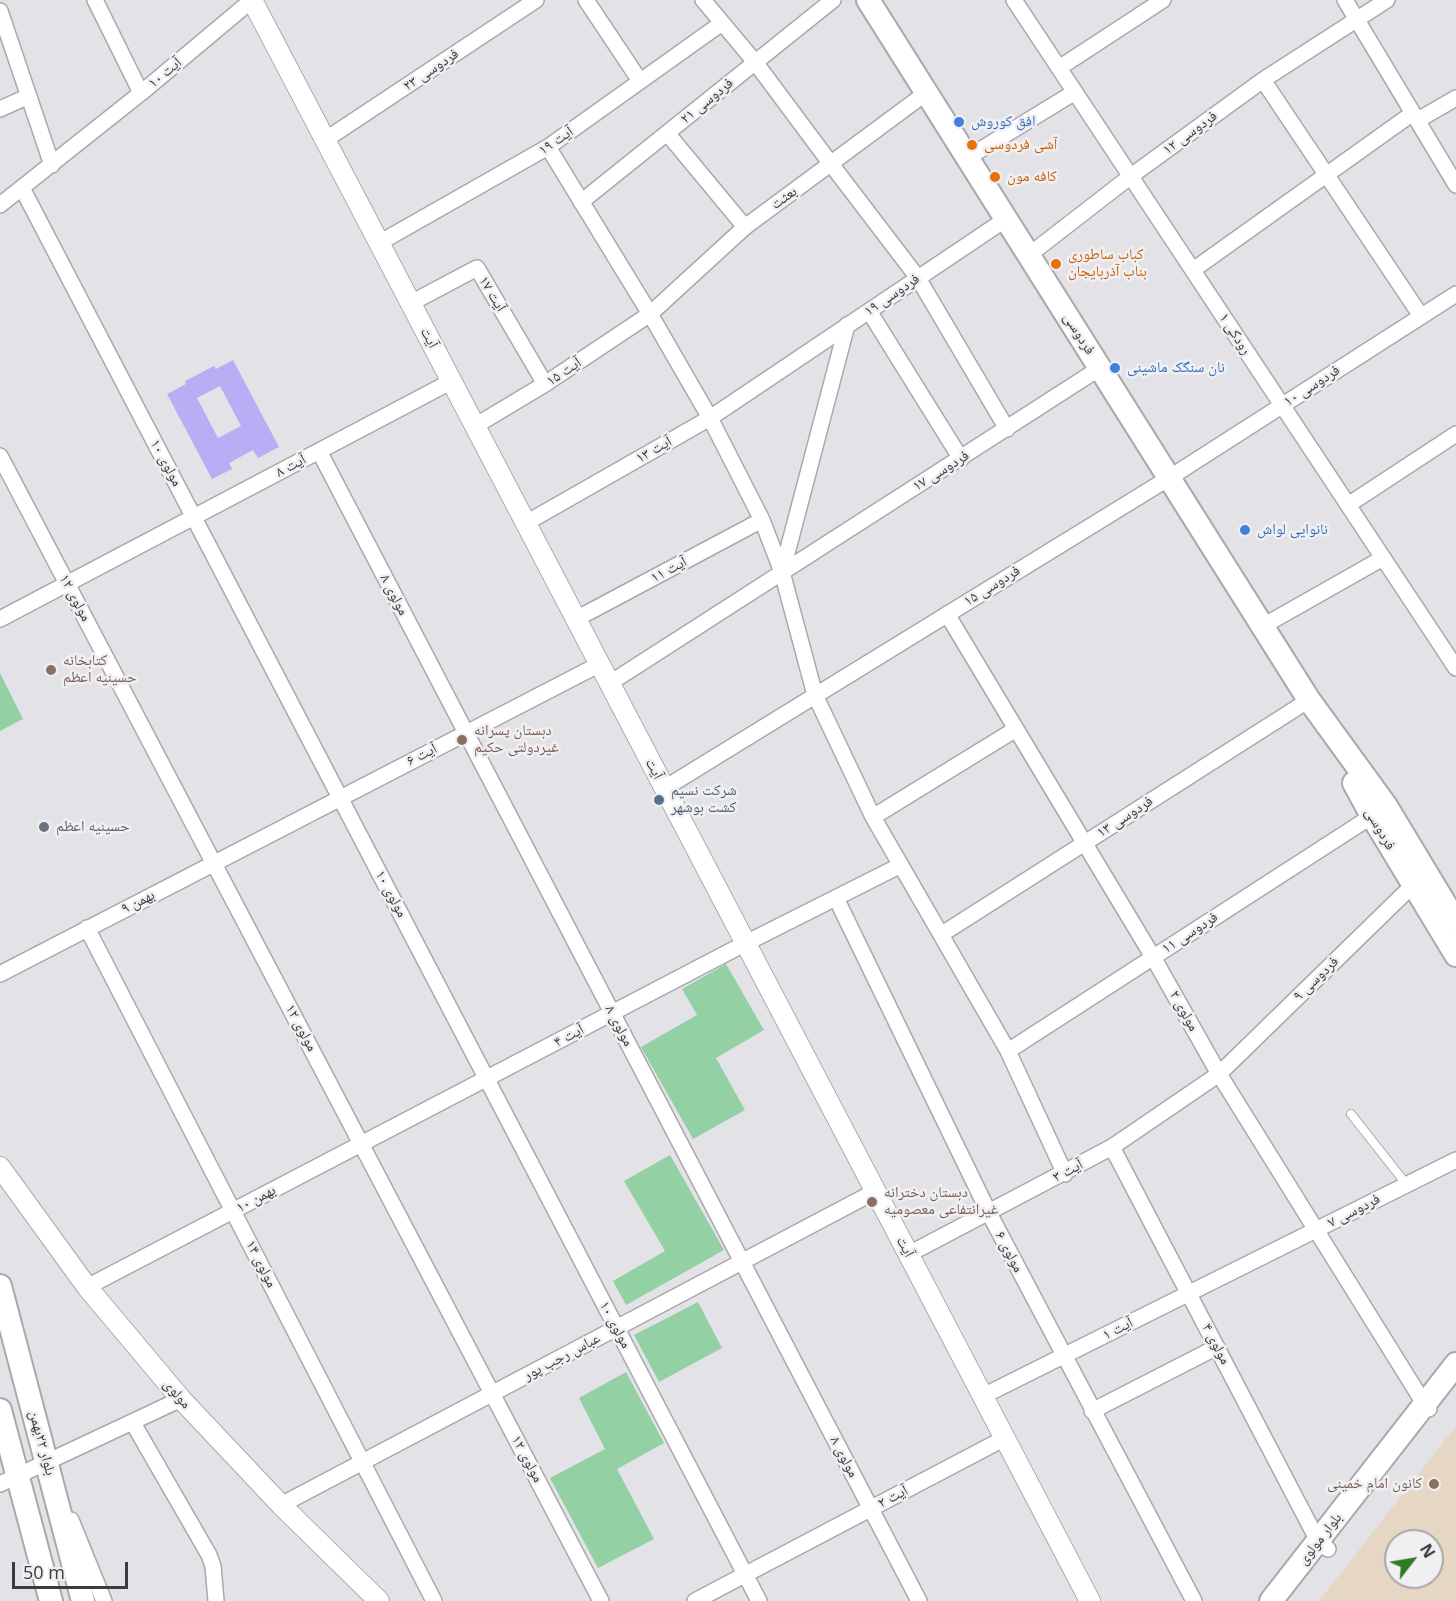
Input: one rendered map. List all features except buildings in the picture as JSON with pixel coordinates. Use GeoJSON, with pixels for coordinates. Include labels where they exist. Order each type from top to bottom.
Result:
{"type":"FeatureCollection","features":[{"type":"Feature","properties":{"kind":"main road","name":"فردوسی"},"geometry":{"type":"LineString","coordinates":[[868,0],[1309,700],[1372,816],[1456,955]]}},
{"type":"Feature","properties":{"kind":"main road","name":"فردوسی"},"geometry":{"type":"LineString","coordinates":[[1309,700],[1386,806],[1456,922]]}},
{"type":"Feature","properties":{"kind":"main road","name":"بلوار ۲۲بهمن"},"geometry":{"type":"LineString","coordinates":[[0,1286],[83,1601]]}},
{"type":"Feature","properties":{"kind":"main road","name":"بلوار مولوی"},"geometry":{"type":"LineString","coordinates":[[1286,1601],[1323,1545],[1429,1408],[1456,1364]]}},
{"type":"Feature","properties":{"kind":"main road","name":"بلوار مولوی"},"geometry":{"type":"LineString","coordinates":[[1429,1408],[1456,1381]]}},
{"type":"Feature","properties":{"kind":"main road"},"geometry":{"type":"LineString","coordinates":[[0,1410],[9,1480],[51,1601]]}},
{"type":"Feature","properties":{"kind":"main road","name":"بلوار مولوی"},"geometry":{"type":"LineString","coordinates":[[1271,1601],[1323,1545]]}},
{"type":"Feature","properties":{"kind":"street"},"geometry":{"type":"LineString","coordinates":[[95,0],[141,93]]}},
{"type":"Feature","properties":{"kind":"street","name":"آیت ۱۰"},"geometry":{"type":"LineString","coordinates":[[0,204],[77,145],[252,0]]}},
{"type":"Feature","properties":{"kind":"street","name":"آیت"},"geometry":{"type":"LineString","coordinates":[[252,0],[1090,1601]]}},
{"type":"Feature","properties":{"kind":"street","name":"فردوسی ۲۳"},"geometry":{"type":"LineString","coordinates":[[325,140],[536,0]]}},
{"type":"Feature","properties":{"kind":"street"},"geometry":{"type":"LineString","coordinates":[[586,0],[640,81]]}},
{"type":"Feature","properties":{"kind":"street"},"geometry":{"type":"LineString","coordinates":[[703,0],[755,62],[918,278],[1007,429]]}},
{"type":"Feature","properties":{"kind":"street","name":"فردوسی ۲۱"},"geometry":{"type":"LineString","coordinates":[[581,202],[833,0]]}},
{"type":"Feature","properties":{"kind":"street","name":"رودکی ۱"},"geometry":{"type":"LineString","coordinates":[[1014,0],[1456,668]]}},
{"type":"Feature","properties":{"kind":"street"},"geometry":{"type":"LineString","coordinates":[[1059,68],[1163,0]]}},
{"type":"Feature","properties":{"kind":"street"},"geometry":{"type":"LineString","coordinates":[[1345,0],[1456,185]]}},
{"type":"Feature","properties":{"kind":"street","name":"فردوسی ۱۲"},"geometry":{"type":"LineString","coordinates":[[1029,255],[1131,176],[1263,80],[1387,0]]}},
{"type":"Feature","properties":{"kind":"street"},"geometry":{"type":"LineString","coordinates":[[0,11],[52,165]]}},
{"type":"Feature","properties":{"kind":"street","name":"آیت ۱۹"},"geometry":{"type":"LineString","coordinates":[[379,243],[548,147],[722,23]]}},
{"type":"Feature","properties":{"kind":"street"},"geometry":{"type":"LineString","coordinates":[[1263,80],[1421,316]]}},
{"type":"Feature","properties":{"kind":"street"},"geometry":{"type":"LineString","coordinates":[[967,158],[1075,92]]}},
{"type":"Feature","properties":{"kind":"street","name":"بعثت"},"geometry":{"type":"LineString","coordinates":[[650,314],[745,227],[927,93]]}},
{"type":"Feature","properties":{"kind":"street"},"geometry":{"type":"LineString","coordinates":[[0,109],[29,96]]}},
{"type":"Feature","properties":{"kind":"street"},"geometry":{"type":"LineString","coordinates":[[1193,270],[1326,175],[1416,117],[1456,98]]}},
{"type":"Feature","properties":{"kind":"street"},"geometry":{"type":"LineString","coordinates":[[667,133],[745,227]]}},
{"type":"Feature","properties":{"kind":"street"},"geometry":{"type":"LineString","coordinates":[[548,147],[650,314],[710,418],[762,520],[782,573],[815,695],[873,817],[1008,1051],[1065,1174]]}},
{"type":"Feature","properties":{"kind":"street","name":"مولوی ۱۰"},"geometry":{"type":"LineString","coordinates":[[22,188],[759,1601]]}},
{"type":"Feature","properties":{"kind":"street","name":"فردوسی ۱۹"},"geometry":{"type":"LineString","coordinates":[[778,372],[1006,219]]}},
{"type":"Feature","properties":{"kind":"street","name":"آیت ۱۷"},"geometry":{"type":"LineString","coordinates":[[411,303],[477,268],[545,384]]}},
{"type":"Feature","properties":{"kind":"street","name":"فردوسی ۱۰"},"geometry":{"type":"LineString","coordinates":[[1169,477],[1456,294]]}},
{"type":"Feature","properties":{"kind":"street"},"geometry":{"type":"LineString","coordinates":[[869,311],[961,459]]}},
{"type":"Feature","properties":{"kind":"street","name":"آیت ۱۵"},"geometry":{"type":"LineString","coordinates":[[475,426],[545,384],[650,314]]}},
{"type":"Feature","properties":{"kind":"street"},"geometry":{"type":"LineString","coordinates":[[782,573],[847,326]]}},
{"type":"Feature","properties":{"kind":"street","name":"فردوسی ۱۷"},"geometry":{"type":"LineString","coordinates":[[610,683],[1100,368]]}},
{"type":"Feature","properties":{"kind":"street","name":"آیت ۱۳"},"geometry":{"type":"LineString","coordinates":[[526,523],[710,418],[778,372]]}},
{"type":"Feature","properties":{"kind":"street","name":"آیت ۸"},"geometry":{"type":"LineString","coordinates":[[0,619],[452,381]]}},
{"type":"Feature","properties":{"kind":"street"},"geometry":{"type":"LineString","coordinates":[[1348,505],[1456,434]]}},
{"type":"Feature","properties":{"kind":"street","name":"مولوی ۸"},"geometry":{"type":"LineString","coordinates":[[319,451],[919,1601]]}},
{"type":"Feature","properties":{"kind":"street","name":"مولوی ۱۲"},"geometry":{"type":"LineString","coordinates":[[0,456],[602,1601]]}},
{"type":"Feature","properties":{"kind":"street","name":"فردوسی ۱۵"},"geometry":{"type":"LineString","coordinates":[[665,788],[1169,477]]}},
{"type":"Feature","properties":{"kind":"street","name":"آیت ۱۱"},"geometry":{"type":"LineString","coordinates":[[576,619],[762,520]]}},
{"type":"Feature","properties":{"kind":"street"},"geometry":{"type":"LineString","coordinates":[[1263,626],[1383,558]]}},
{"type":"Feature","properties":{"kind":"street","name":"مولوی ۲"},"geometry":{"type":"LineString","coordinates":[[947,614],[1153,957],[1218,1074],[1429,1408]]}},
{"type":"Feature","properties":{"kind":"street","name":"آیت ۶"},"geometry":{"type":"LineString","coordinates":[[277,830],[600,664]]}},
{"type":"Feature","properties":{"kind":"street","name":"فردوسی ۱۳"},"geometry":{"type":"LineString","coordinates":[[942,934],[1309,700]]}},
{"type":"Feature","properties":{"kind":"street"},"geometry":{"type":"LineString","coordinates":[[873,817],[1016,729]]}},
{"type":"Feature","properties":{"kind":"street","name":"فردوسی ۱۱"},"geometry":{"type":"LineString","coordinates":[[1008,1051],[1372,816]]}},
{"type":"Feature","properties":{"kind":"street","name":"بهمن ۹"},"geometry":{"type":"LineString","coordinates":[[0,974],[277,830]]}},
{"type":"Feature","properties":{"kind":"street","name":"آیت ۴"},"geometry":{"type":"LineString","coordinates":[[424,1111],[901,865]]}},
{"type":"Feature","properties":{"kind":"street","name":"فردوسی ۹"},"geometry":{"type":"LineString","coordinates":[[1218,1074],[1413,885]]}},
{"type":"Feature","properties":{"kind":"street","name":"مولوی ۶"},"geometry":{"type":"LineString","coordinates":[[836,898],[989,1213],[1194,1601]]}},
{"type":"Feature","properties":{"kind":"street","name":"مولوی ۱۴"},"geometry":{"type":"LineString","coordinates":[[87,928],[434,1601]]}},
{"type":"Feature","properties":{"kind":"street","name":"آیت ۳"},"geometry":{"type":"LineString","coordinates":[[909,1254],[1065,1174],[1112,1147],[1218,1074]]}},
{"type":"Feature","properties":{"kind":"street","name":"بهمن ۱۰"},"geometry":{"type":"LineString","coordinates":[[87,1287],[424,1111]]}},
{"type":"Feature","properties":{"kind":"street","name":"مولوی ۴"},"geometry":{"type":"LineString","coordinates":[[1112,1147],[1323,1545]]}},
{"type":"Feature","properties":{"kind":"street","name":"فردوسی ۷"},"geometry":{"type":"LineString","coordinates":[[1253,1262],[1456,1160]]}},
{"type":"Feature","properties":{"kind":"street","name":"مولوی"},"geometry":{"type":"LineString","coordinates":[[0,1167],[87,1287],[181,1400],[281,1505],[379,1601]]}},
{"type":"Feature","properties":{"kind":"street","name":"عباس رجب پور"},"geometry":{"type":"LineString","coordinates":[[281,1505],[876,1191]]}},
{"type":"Feature","properties":{"kind":"street","name":"آیت ۱"},"geometry":{"type":"LineString","coordinates":[[983,1396],[1253,1262]]}},
{"type":"Feature","properties":{"kind":"street"},"geometry":{"type":"LineString","coordinates":[[1092,1411],[1217,1347]]}},
{"type":"Feature","properties":{"kind":"street"},"geometry":{"type":"LineString","coordinates":[[9,1480],[181,1400]]}},
{"type":"Feature","properties":{"kind":"street"},"geometry":{"type":"LineString","coordinates":[[133,1423],[209,1556],[213,1566],[216,1601]]}},
{"type":"Feature","properties":{"kind":"street","name":"آیت ۲"},"geometry":{"type":"LineString","coordinates":[[695,1601],[1005,1438]]}},
{"type":"Feature","properties":{"kind":"street"},"geometry":{"type":"LineString","coordinates":[[47,1462],[104,1601]]}},
{"type":"Feature","properties":{"kind":"lane"},"geometry":{"type":"LineString","coordinates":[[1351,1114],[1407,1185]]}},
{"type":"Feature","properties":{"kind":"shaded area","name":"کانون امام خمینی"},"geometry":{"type":"Polygon","coordinates":[[[1456,1426],[1456,1601],[1319,1601],[1456,1426]]]}},
{"type":"Feature","properties":{"kind":"green space"},"geometry":{"type":"Polygon","coordinates":[[[0,673],[23,719],[0,731],[0,673]]]}},
{"type":"Feature","properties":{"kind":"green space"},"geometry":{"type":"Polygon","coordinates":[[[726,964],[764,1030],[716,1058],[745,1110],[693,1139],[641,1047],[697,1015],[682,989],[726,964]]]}},
{"type":"Feature","properties":{"kind":"green space"},"geometry":{"type":"Polygon","coordinates":[[[670,1155],[724,1250],[626,1305],[613,1281],[665,1251],[624,1181],[670,1155]]]}},
{"type":"Feature","properties":{"kind":"green space"},"geometry":{"type":"Polygon","coordinates":[[[698,1302],[722,1348],[659,1382],[634,1335],[698,1302]]]}},
{"type":"Feature","properties":{"kind":"green space"},"geometry":{"type":"Polygon","coordinates":[[[626,1372],[664,1443],[617,1469],[654,1539],[598,1568],[550,1478],[605,1449],[579,1398],[626,1372]]]}},
{"type":"Feature","properties":{"kind":"place","name":"افق کوروش"},"geometry":{"type":"Point","coordinates":[959,122]}},
{"type":"Feature","properties":{"kind":"place","name":"آشی فردوسی"},"geometry":{"type":"Point","coordinates":[972,145]}},
{"type":"Feature","properties":{"kind":"place","name":"کافه مون"},"geometry":{"type":"Point","coordinates":[995,177]}},
{"type":"Feature","properties":{"kind":"place","name":"کباب ساطوری بناب آذربایجان"},"geometry":{"type":"Point","coordinates":[1056,264]}},
{"type":"Feature","properties":{"kind":"place","name":"نان سنگک ماشینی"},"geometry":{"type":"Point","coordinates":[1115,368]}},
{"type":"Feature","properties":{"kind":"place","name":"نانوایی لواش"},"geometry":{"type":"Point","coordinates":[1245,530]}},
{"type":"Feature","properties":{"kind":"place","name":"کتابخانه حسینیه اعظم"},"geometry":{"type":"Point","coordinates":[51,670]}},
{"type":"Feature","properties":{"kind":"place","name":"دبستان پسرانه غیردولتی حکیم"},"geometry":{"type":"Point","coordinates":[462,740]}},
{"type":"Feature","properties":{"kind":"place","name":"شرکت نسیم کشت بوشهر"},"geometry":{"type":"Point","coordinates":[659,800]}},
{"type":"Feature","properties":{"kind":"place","name":"حسینیه اعظم"},"geometry":{"type":"Point","coordinates":[44,827]}},
{"type":"Feature","properties":{"kind":"place","name":"دبستان دخترانه غیرانتفاعی معصومیه"},"geometry":{"type":"Point","coordinates":[872,1202]}},
{"type":"Feature","properties":{"kind":"place","name":"کانون امام خمینی"},"geometry":{"type":"Point","coordinates":[1434,1484]}}]}
